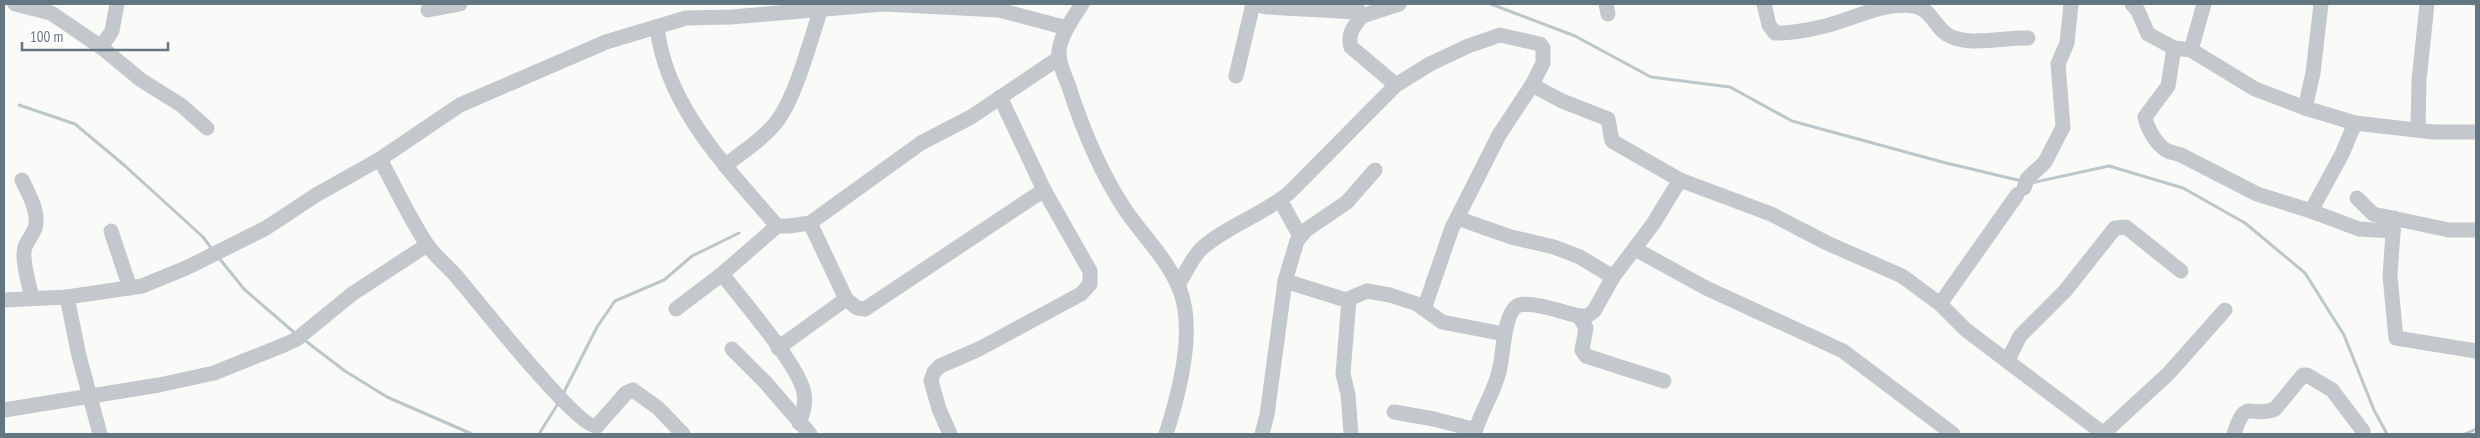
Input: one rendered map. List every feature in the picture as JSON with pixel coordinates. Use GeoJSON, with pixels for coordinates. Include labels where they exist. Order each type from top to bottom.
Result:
{"type":"FeatureCollection","features":[{"type":"Feature","properties":{"kind":"street"},"geometry":{"type":"LineString","coordinates":[[15,4],[51,13],[101,47],[141,80],[181,105],[207,128]]}},
{"type":"Feature","properties":{"kind":"street"},"geometry":{"type":"LineString","coordinates":[[428,10],[460,4]]}},
{"type":"Feature","properties":{"kind":"street"},"geometry":{"type":"LineString","coordinates":[[4,300],[67,297],[142,286],[186,268],[266,228],[316,195],[380,159],[460,105],[606,42],[686,18],[792,8],[883,4],[946,5],[999,10],[1067,28]]}},
{"type":"Feature","properties":{"kind":"street"},"geometry":{"type":"LineString","coordinates":[[1082,4],[1067,28],[1062,40],[1059,58],[1086,135],[1107,180],[1126,211],[1167,264],[1178,285],[1186,320],[1180,387],[1167,430],[1182,434]]}},
{"type":"Feature","properties":{"kind":"street"},"geometry":{"type":"LineString","coordinates":[[1236,76],[1254,4],[1266,7],[1358,10],[1399,4]]}},
{"type":"Feature","properties":{"kind":"street"},"geometry":{"type":"LineString","coordinates":[[1764,4],[1769,25],[1775,33],[1822,27],[1860,14],[1904,5],[1915,6],[1929,12],[1938,26],[1953,37],[1985,41],[2028,38]]}},
{"type":"Feature","properties":{"kind":"street"},"geometry":{"type":"LineString","coordinates":[[1940,304],[2021,192],[2027,180],[2045,162],[2063,127],[2058,64],[2067,43],[2071,4]]}},
{"type":"Feature","properties":{"kind":"street"},"geometry":{"type":"LineString","coordinates":[[2132,4],[2138,11],[2148,34],[2174,48],[2191,50],[2255,89],[2305,108],[2355,123],[2418,130],[2476,132]]}},
{"type":"Feature","properties":{"kind":"street"},"geometry":{"type":"LineString","coordinates":[[2191,50],[2204,4]]}},
{"type":"Feature","properties":{"kind":"street"},"geometry":{"type":"LineString","coordinates":[[2305,108],[2313,73],[2320,4]]}},
{"type":"Feature","properties":{"kind":"street"},"geometry":{"type":"LineString","coordinates":[[2418,130],[2419,80],[2427,4]]}},
{"type":"Feature","properties":{"kind":"street"},"geometry":{"type":"LineString","coordinates":[[101,47],[112,31],[113,5]]}},
{"type":"Feature","properties":{"kind":"street"},"geometry":{"type":"LineString","coordinates":[[725,166],[762,136],[780,118],[795,83],[821,8]]}},
{"type":"Feature","properties":{"kind":"street"},"geometry":{"type":"LineString","coordinates":[[1358,10],[1351,30],[1350,47],[1396,85]]}},
{"type":"Feature","properties":{"kind":"street"},"geometry":{"type":"LineString","coordinates":[[658,27],[673,89],[725,166],[777,226]]}},
{"type":"Feature","properties":{"kind":"street"},"geometry":{"type":"LineString","coordinates":[[1178,285],[1200,250],[1232,227],[1272,207],[1396,85],[1430,64],[1468,46],[1500,35],[1531,40],[1543,48],[1543,63],[1532,85],[1499,135],[1457,218],[1424,309]]}},
{"type":"Feature","properties":{"kind":"street"},"geometry":{"type":"LineString","coordinates":[[2174,48],[2168,86],[2145,116],[2150,130],[2168,152],[2182,155],[2256,194],[2311,211],[2359,230],[2393,225],[2449,230],[2476,230]]}},
{"type":"Feature","properties":{"kind":"street"},"geometry":{"type":"LineString","coordinates":[[676,309],[722,274],[777,226],[810,223],[921,143],[971,117],[1059,58]]}},
{"type":"Feature","properties":{"kind":"street"},"geometry":{"type":"LineString","coordinates":[[1532,85],[1562,101],[1608,118],[1612,141],[1680,180],[1771,214],[1826,243],[1902,276],[1940,304],[1966,330],[2091,423],[2093,431],[2106,431],[2168,374],[2225,310]]}},
{"type":"Feature","properties":{"kind":"street"},"geometry":{"type":"LineString","coordinates":[[950,434],[941,416],[931,381],[934,372],[940,366],[979,349],[1060,306],[1081,294],[1090,284],[1090,272],[1044,190],[1000,96]]}},
{"type":"Feature","properties":{"kind":"street"},"geometry":{"type":"LineString","coordinates":[[2311,211],[2342,154],[2355,123]]}},
{"type":"Feature","properties":{"kind":"street"},"geometry":{"type":"LineString","coordinates":[[380,159],[427,245],[455,274],[555,392],[589,424],[594,426],[601,423],[626,393],[633,390],[658,408],[682,434]]}},
{"type":"Feature","properties":{"kind":"street"},"geometry":{"type":"LineString","coordinates":[[1262,434],[1267,415],[1285,281],[1300,236],[1347,202],[1375,170]]}},
{"type":"Feature","properties":{"kind":"street"},"geometry":{"type":"LineString","coordinates":[[22,180],[32,201],[35,216],[35,228],[26,241],[24,256],[32,298]]}},
{"type":"Feature","properties":{"kind":"street"},"geometry":{"type":"LineString","coordinates":[[1394,412],[1434,419],[1475,432],[1494,391],[1501,364],[1504,334],[1513,309],[1520,305],[1542,307],[1579,316],[1587,316],[1594,311],[1613,277],[1653,224],[1680,180]]}},
{"type":"Feature","properties":{"kind":"street"},"geometry":{"type":"LineString","coordinates":[[810,223],[846,299],[857,308],[865,309],[1044,190]]}},
{"type":"Feature","properties":{"kind":"street"},"geometry":{"type":"LineString","coordinates":[[2357,198],[2373,214],[2393,225]]}},
{"type":"Feature","properties":{"kind":"street"},"geometry":{"type":"LineString","coordinates":[[1280,200],[1300,236]]}},
{"type":"Feature","properties":{"kind":"street"},"geometry":{"type":"LineString","coordinates":[[1457,218],[1511,237],[1554,246],[1580,257],[1613,277]]}},
{"type":"Feature","properties":{"kind":"street"},"geometry":{"type":"LineString","coordinates":[[2393,225],[2390,276],[2396,338],[2476,351]]}},
{"type":"Feature","properties":{"kind":"street"},"geometry":{"type":"LineString","coordinates":[[2008,360],[2020,336],[2065,291],[2115,228],[2126,226],[2181,271]]}},
{"type":"Feature","properties":{"kind":"street"},"geometry":{"type":"LineString","coordinates":[[111,231],[130,288]]}},
{"type":"Feature","properties":{"kind":"street"},"geometry":{"type":"LineString","coordinates":[[4,410],[159,385],[214,372],[302,335],[352,294],[427,245]]}},
{"type":"Feature","properties":{"kind":"street"},"geometry":{"type":"LineString","coordinates":[[1635,249],[1706,288],[1843,351],[1953,434]]}},
{"type":"Feature","properties":{"kind":"street"},"geometry":{"type":"LineString","coordinates":[[722,274],[795,372],[804,392],[804,429]]}},
{"type":"Feature","properties":{"kind":"street"},"geometry":{"type":"LineString","coordinates":[[1285,281],[1349,299],[1371,291],[1417,304],[1442,322],[1504,334]]}},
{"type":"Feature","properties":{"kind":"street"},"geometry":{"type":"LineString","coordinates":[[67,297],[78,356],[91,396],[100,434]]}},
{"type":"Feature","properties":{"kind":"street"},"geometry":{"type":"LineString","coordinates":[[778,348],[846,299]]}},
{"type":"Feature","properties":{"kind":"street"},"geometry":{"type":"LineString","coordinates":[[1349,299],[1343,374],[1348,394],[1351,434]]}},
{"type":"Feature","properties":{"kind":"street"},"geometry":{"type":"LineString","coordinates":[[1579,316],[1586,328],[1582,350],[1586,356],[1664,381]]}},
{"type":"Feature","properties":{"kind":"street"},"geometry":{"type":"LineString","coordinates":[[732,348],[765,382],[804,429]]}},
{"type":"Feature","properties":{"kind":"street"},"geometry":{"type":"LineString","coordinates":[[2234,434],[2240,416],[2246,411],[2275,408],[2303,375],[2307,375],[2332,390],[2364,431]]}},
{"type":"Feature","properties":{"kind":"waterway"},"geometry":{"type":"LineString","coordinates":[[1491,4],[1575,36],[1651,77],[1730,87],[1792,121],[1946,163],[2022,181]]}},
{"type":"Feature","properties":{"kind":"waterway"},"geometry":{"type":"LineString","coordinates":[[19,105],[75,124],[124,165],[203,237],[212,249]]}},
{"type":"Feature","properties":{"kind":"waterway"},"geometry":{"type":"LineString","coordinates":[[2031,183],[2109,166],[2183,188],[2245,223],[2305,273],[2344,335],[2374,410],[2387,434]]}},
{"type":"Feature","properties":{"kind":"waterway"},"geometry":{"type":"LineString","coordinates":[[563,394],[597,327],[615,301],[664,280],[692,256],[739,233]]}},
{"type":"Feature","properties":{"kind":"waterway"},"geometry":{"type":"LineString","coordinates":[[219,258],[244,289],[296,334]]}},
{"type":"Feature","properties":{"kind":"waterway"},"geometry":{"type":"LineString","coordinates":[[303,339],[345,371],[387,397],[472,434]]}},
{"type":"Feature","properties":{"kind":"waterway"},"geometry":{"type":"LineString","coordinates":[[539,434],[559,402]]}},
{"type":"Feature","properties":{"kind":"waterway"},"geometry":{"type":"LineString","coordinates":[[2465,434],[2476,429]]}}]}
